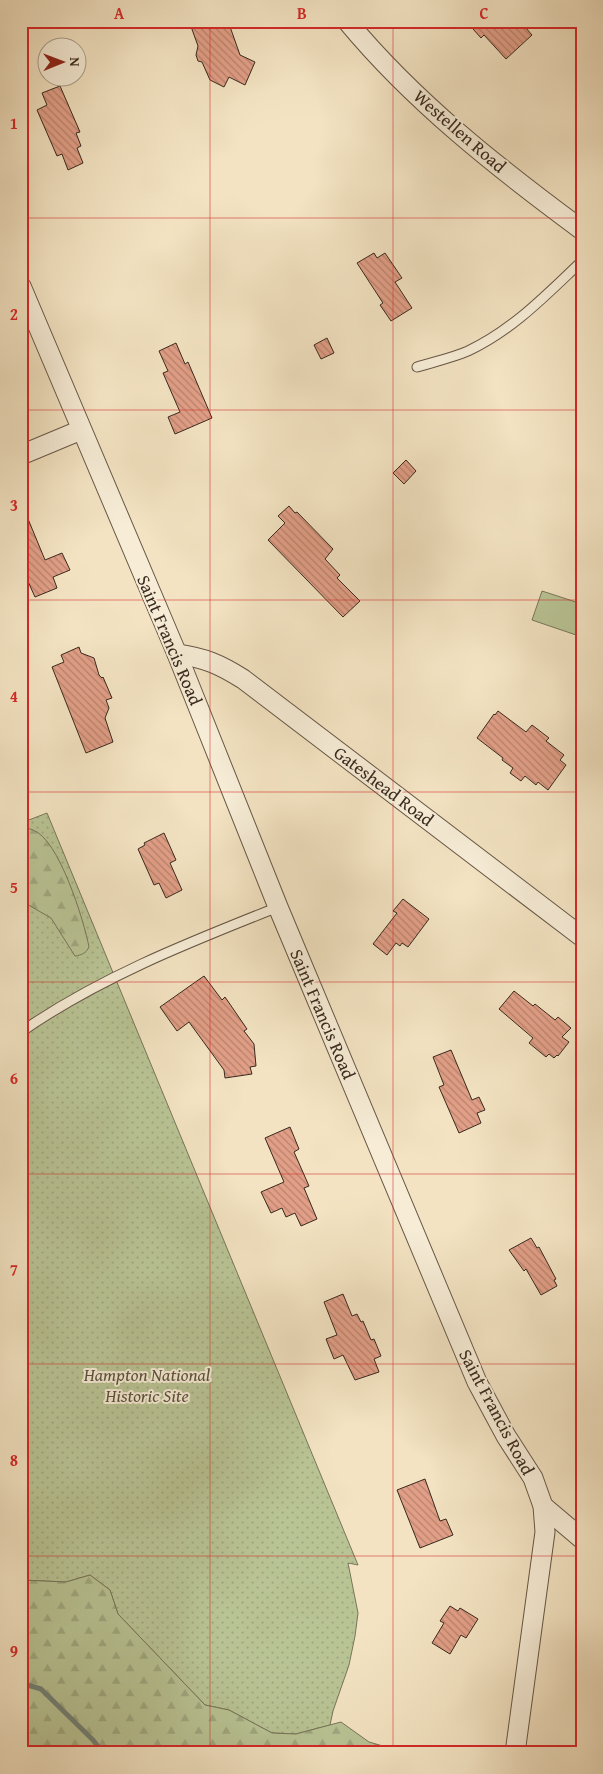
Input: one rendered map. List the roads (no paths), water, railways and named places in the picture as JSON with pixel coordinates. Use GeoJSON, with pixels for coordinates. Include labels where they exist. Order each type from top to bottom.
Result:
{"type":"FeatureCollection","features":[{"type":"Feature","properties":{"kind":"street","name":"Westellen Road"},"geometry":{"type":"LineString","coordinates":[[347,21],[413,92],[443,119],[489,158],[582,230]]}},
{"type":"Feature","properties":{"kind":"street","name":"Saint Francis Road"},"geometry":{"type":"LineString","coordinates":[[21,286],[177,654],[278,907],[477,1382],[506,1436],[533,1478],[543,1506],[545,1532],[515,1753]]}},
{"type":"Feature","properties":{"kind":"street"},"geometry":{"type":"LineString","coordinates":[[21,455],[81,430]]}},
{"type":"Feature","properties":{"kind":"street","name":"Gateshead Road"},"geometry":{"type":"LineString","coordinates":[[177,654],[202,658],[222,666],[244,679],[582,937]]}},
{"type":"Feature","properties":{"kind":"street"},"geometry":{"type":"LineString","coordinates":[[543,1506],[582,1539]]}},
{"type":"Feature","properties":{"kind":"lane"},"geometry":{"type":"LineString","coordinates":[[417,367],[467,351],[490,338],[525,315],[582,261]]}},
{"type":"Feature","properties":{"kind":"lane"},"geometry":{"type":"LineString","coordinates":[[21,1032],[50,1012],[107,980],[199,938],[278,907]]}},
{"type":"Feature","properties":{"kind":"waterway"},"geometry":{"type":"LineString","coordinates":[[21,1683],[41,1689],[93,1740],[103,1753]]}},
{"type":"Feature","properties":{"kind":"park label","name":"Hampton National Historic Site"},"geometry":{"type":"Point","coordinates":[147,1384]}}]}
